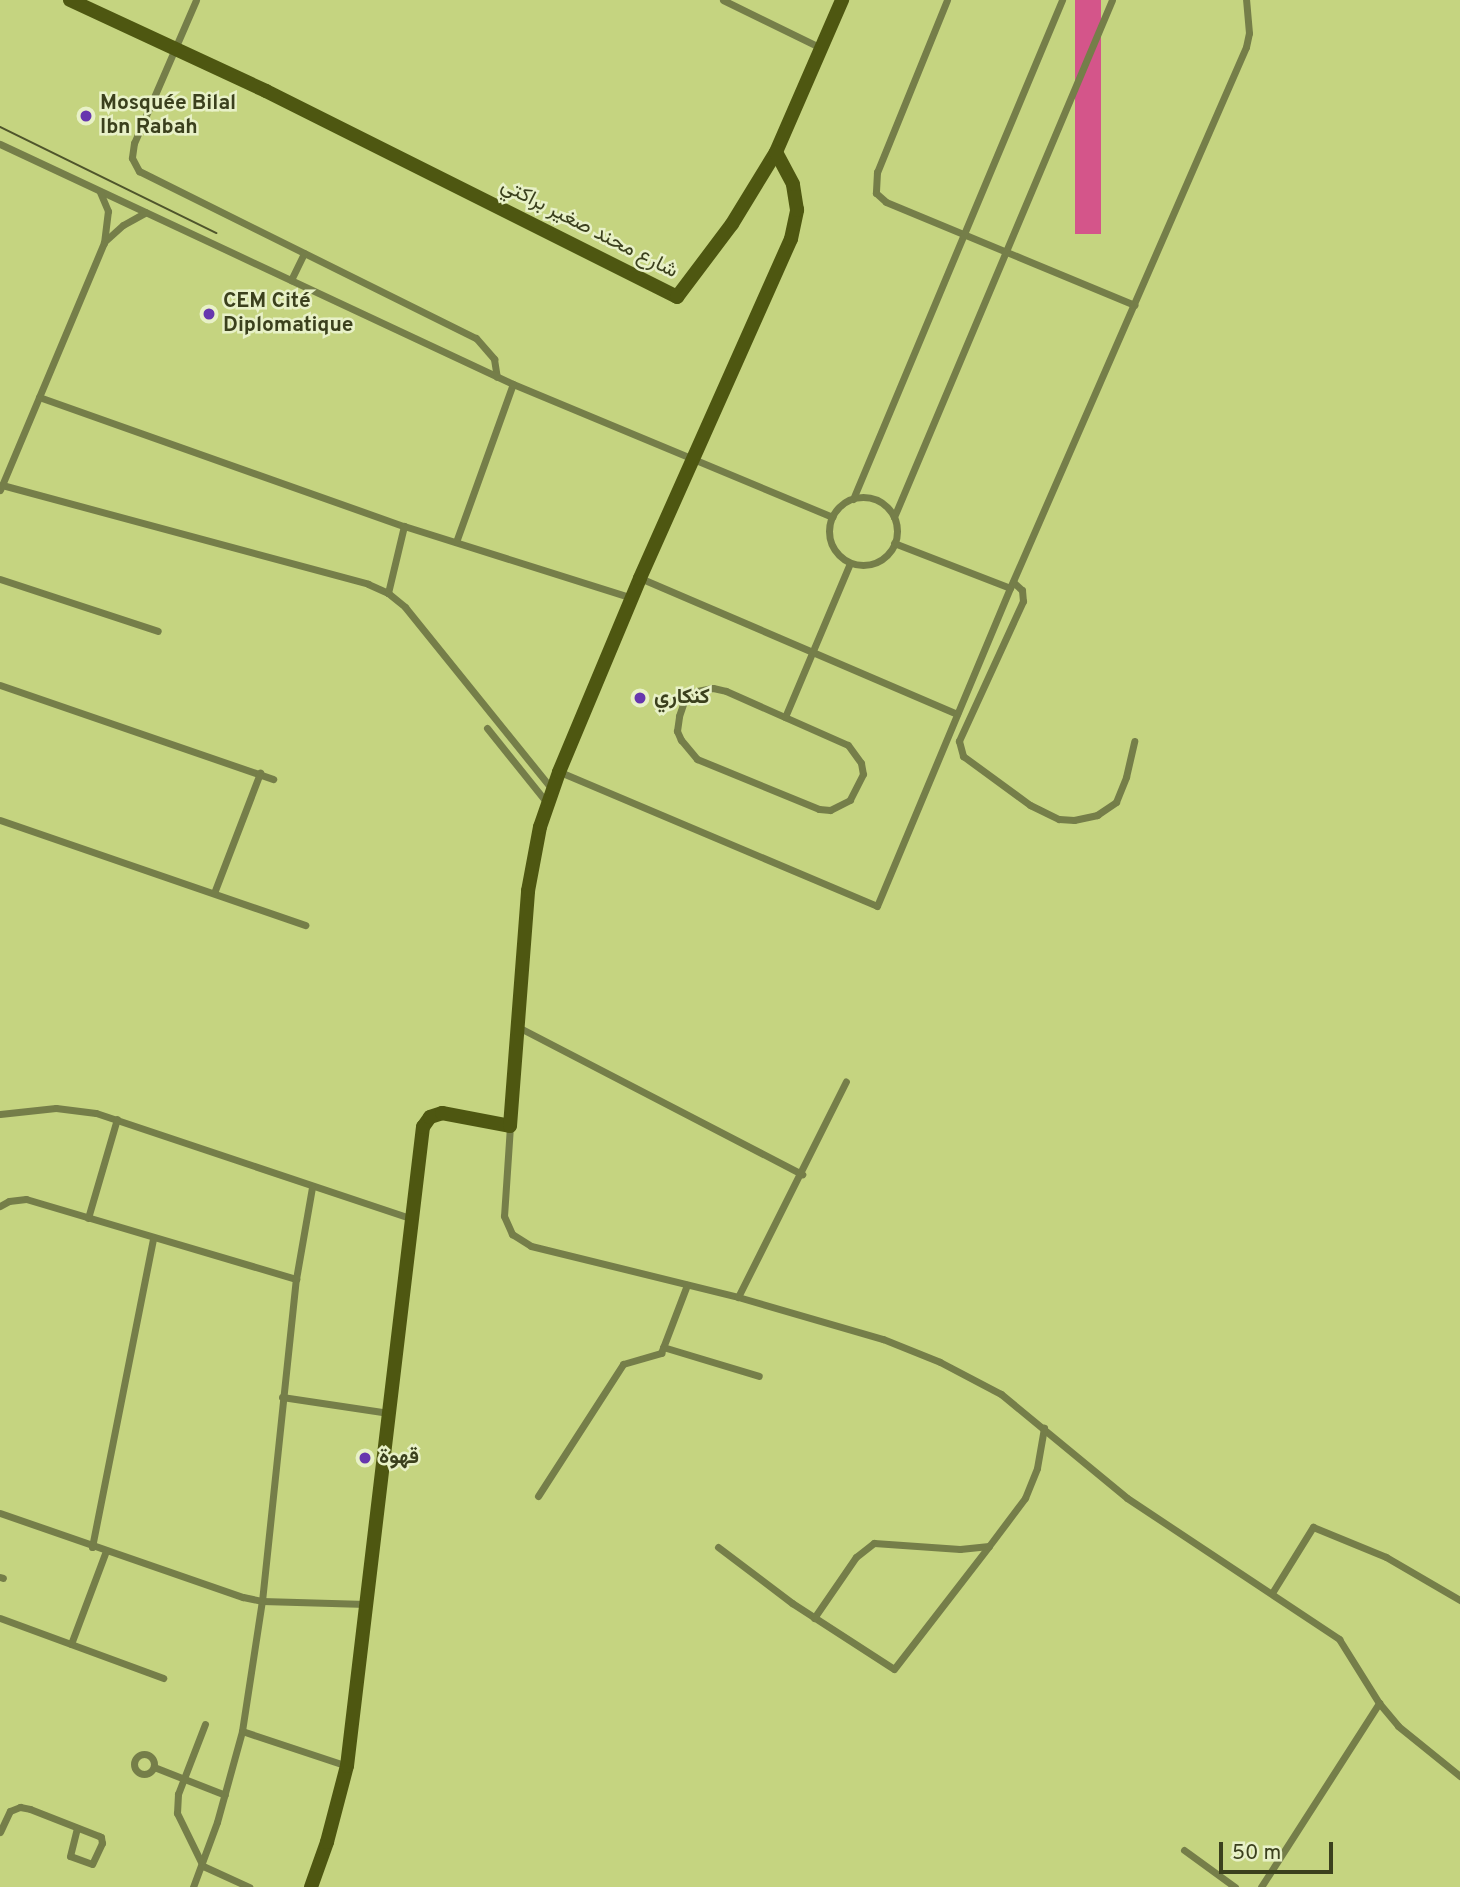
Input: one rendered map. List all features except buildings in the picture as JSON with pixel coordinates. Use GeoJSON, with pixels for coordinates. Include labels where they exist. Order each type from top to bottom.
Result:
{"type":"FeatureCollection","features":[{"type":"Feature","properties":{"kind":"street"},"geometry":{"type":"LineString","coordinates":[[71,0],[176,48]]}},
{"type":"Feature","properties":{"kind":"street"},"geometry":{"type":"LineString","coordinates":[[196,0],[134,143],[132,158],[139,171],[476,338],[494,359],[497,377]]}},
{"type":"Feature","properties":{"kind":"street"},"geometry":{"type":"LineString","coordinates":[[723,0],[821,49]]}},
{"type":"Feature","properties":{"kind":"street","name":"شارع محند صغير براكتي"},"geometry":{"type":"LineString","coordinates":[[176,48],[677,297],[732,224],[776,152],[842,0]]}},
{"type":"Feature","properties":{"kind":"street"},"geometry":{"type":"LineString","coordinates":[[947,0],[874,183],[876,193],[886,202],[1135,305]]}},
{"type":"Feature","properties":{"kind":"street"},"geometry":{"type":"LineString","coordinates":[[853,499],[1062,0]]}},
{"type":"Feature","properties":{"kind":"street"},"geometry":{"type":"LineString","coordinates":[[894,517],[1112,0]]}},
{"type":"Feature","properties":{"kind":"street"},"geometry":{"type":"LineString","coordinates":[[559,772],[877,906],[1011,585],[1245,47],[1249,33],[1246,0]]}},
{"type":"Feature","properties":{"kind":"street"},"geometry":{"type":"LineString","coordinates":[[0,145],[497,377],[832,516]]}},
{"type":"Feature","properties":{"kind":"street"},"geometry":{"type":"LineString","coordinates":[[776,152],[793,184],[797,210],[791,239],[640,578],[559,772],[534,851],[528,891],[520,1028],[504,1216],[512,1234],[531,1246],[738,1297],[883,1339],[940,1362],[1001,1394],[1127,1498],[1339,1639],[1379,1703],[1398,1726],[1460,1776]]}},
{"type":"Feature","properties":{"kind":"street"},"geometry":{"type":"LineString","coordinates":[[98,191],[108,211],[103,243],[1,488],[368,584],[388,593],[405,607],[550,796]]}},
{"type":"Feature","properties":{"kind":"street"},"geometry":{"type":"LineString","coordinates":[[103,243],[123,225],[146,212]]}},
{"type":"Feature","properties":{"kind":"street"},"geometry":{"type":"LineString","coordinates":[[290,280],[304,253]]}},
{"type":"Feature","properties":{"kind":"street"},"geometry":{"type":"LineString","coordinates":[[456,542],[513,384]]}},
{"type":"Feature","properties":{"kind":"street"},"geometry":{"type":"LineString","coordinates":[[39,397],[404,526],[632,598]]}},
{"type":"Feature","properties":{"kind":"street"},"geometry":{"type":"LineString","coordinates":[[869,497],[879,501],[894,517],[897,528],[894,543],[883,558],[873,564],[850,563],[834,548],[829,527],[832,516],[838,507],[853,499],[869,497]]}},
{"type":"Feature","properties":{"kind":"street"},"geometry":{"type":"LineString","coordinates":[[388,593],[404,526]]}},
{"type":"Feature","properties":{"kind":"street"},"geometry":{"type":"LineString","coordinates":[[894,543],[1022,590],[1023,601],[960,741],[963,756],[1030,805],[1059,819],[1074,820],[1097,814],[1116,802],[1126,777],[1133,741]]}},
{"type":"Feature","properties":{"kind":"street"},"geometry":{"type":"LineString","coordinates":[[785,717],[850,563]]}},
{"type":"Feature","properties":{"kind":"street"},"geometry":{"type":"LineString","coordinates":[[640,578],[957,714]]}},
{"type":"Feature","properties":{"kind":"street"},"geometry":{"type":"LineString","coordinates":[[0,579],[158,631]]}},
{"type":"Feature","properties":{"kind":"street"},"geometry":{"type":"LineString","coordinates":[[0,685],[273,779]]}},
{"type":"Feature","properties":{"kind":"street"},"geometry":{"type":"LineString","coordinates":[[713,688],[785,717],[840,739],[856,753],[863,774],[849,800],[840,807],[819,809],[697,759],[687,750],[677,731],[685,699],[697,691],[713,688]]}},
{"type":"Feature","properties":{"kind":"street"},"geometry":{"type":"LineString","coordinates":[[487,727],[550,796]]}},
{"type":"Feature","properties":{"kind":"street"},"geometry":{"type":"LineString","coordinates":[[214,893],[260,773]]}},
{"type":"Feature","properties":{"kind":"street"},"geometry":{"type":"LineString","coordinates":[[0,820],[305,925]]}},
{"type":"Feature","properties":{"kind":"street"},"geometry":{"type":"LineString","coordinates":[[520,1028],[802,1174]]}},
{"type":"Feature","properties":{"kind":"street"},"geometry":{"type":"LineString","coordinates":[[738,1297],[802,1174],[846,1081]]}},
{"type":"Feature","properties":{"kind":"street"},"geometry":{"type":"LineString","coordinates":[[0,1114],[55,1108],[76,1109],[117,1119],[410,1218]]}},
{"type":"Feature","properties":{"kind":"street"},"geometry":{"type":"LineString","coordinates":[[311,1887],[327,1842],[347,1766],[410,1218],[423,1127],[430,1117],[448,1113],[510,1126]]}},
{"type":"Feature","properties":{"kind":"street"},"geometry":{"type":"LineString","coordinates":[[88,1219],[117,1119]]}},
{"type":"Feature","properties":{"kind":"street"},"geometry":{"type":"LineString","coordinates":[[193,1887],[203,1866],[242,1731],[262,1601],[296,1279],[312,1187]]}},
{"type":"Feature","properties":{"kind":"street"},"geometry":{"type":"LineString","coordinates":[[0,1206],[9,1201],[26,1199],[296,1279]]}},
{"type":"Feature","properties":{"kind":"street"},"geometry":{"type":"LineString","coordinates":[[92,1547],[153,1238]]}},
{"type":"Feature","properties":{"kind":"street"},"geometry":{"type":"LineString","coordinates":[[538,1496],[623,1364],[661,1353],[687,1285]]}},
{"type":"Feature","properties":{"kind":"street"},"geometry":{"type":"LineString","coordinates":[[663,1347],[759,1376]]}},
{"type":"Feature","properties":{"kind":"street"},"geometry":{"type":"LineString","coordinates":[[282,1396],[389,1413]]}},
{"type":"Feature","properties":{"kind":"street"},"geometry":{"type":"LineString","coordinates":[[718,1546],[758,1580],[894,1669],[1025,1498],[1037,1468],[1044,1428]]}},
{"type":"Feature","properties":{"kind":"street"},"geometry":{"type":"LineString","coordinates":[[0,1514],[224,1592],[262,1601],[367,1604]]}},
{"type":"Feature","properties":{"kind":"street"},"geometry":{"type":"LineString","coordinates":[[1272,1593],[1313,1527],[1387,1557],[1460,1600]]}},
{"type":"Feature","properties":{"kind":"street"},"geometry":{"type":"LineString","coordinates":[[814,1618],[856,1557],[874,1543],[960,1549],[989,1546]]}},
{"type":"Feature","properties":{"kind":"street"},"geometry":{"type":"LineString","coordinates":[[71,1644],[106,1551]]}},
{"type":"Feature","properties":{"kind":"street"},"geometry":{"type":"LineString","coordinates":[[0,1618],[163,1678]]}},
{"type":"Feature","properties":{"kind":"street"},"geometry":{"type":"LineString","coordinates":[[1261,1887],[1379,1703]]}},
{"type":"Feature","properties":{"kind":"street"},"geometry":{"type":"LineString","coordinates":[[205,1724],[177,1800],[177,1812],[195,1844],[203,1866],[249,1887]]}},
{"type":"Feature","properties":{"kind":"street"},"geometry":{"type":"LineString","coordinates":[[242,1731],[347,1766]]}},
{"type":"Feature","properties":{"kind":"street"},"geometry":{"type":"LineString","coordinates":[[154,1767],[225,1795]]}},
{"type":"Feature","properties":{"kind":"street"},"geometry":{"type":"LineString","coordinates":[[0,1832],[7,1815],[20,1807],[78,1828],[102,1839],[92,1864],[69,1856],[78,1828]]}},
{"type":"Feature","properties":{"kind":"street"},"geometry":{"type":"LineString","coordinates":[[1184,1850],[1235,1887]]}},
{"type":"Feature","properties":{"kind":"shaded area"},"geometry":{"type":"Polygon","coordinates":[[[1075,0],[1101,0],[1101,234],[1075,234],[1075,0]]]}},
{"type":"Feature","properties":{"kind":"tram line"},"geometry":{"type":"LineString","coordinates":[[0,127],[216,233]]}},
{"type":"Feature","properties":{"kind":"place","name":"Mosquée Bilal Ibn Rabah"},"geometry":{"type":"Point","coordinates":[86,116]}},
{"type":"Feature","properties":{"kind":"place","name":"CEM Cité Diplomatique"},"geometry":{"type":"Point","coordinates":[209,314]}},
{"type":"Feature","properties":{"kind":"place","name":"كنكاري"},"geometry":{"type":"Point","coordinates":[640,698]}},
{"type":"Feature","properties":{"kind":"place","name":"قهوة"},"geometry":{"type":"Point","coordinates":[365,1458]}}]}
